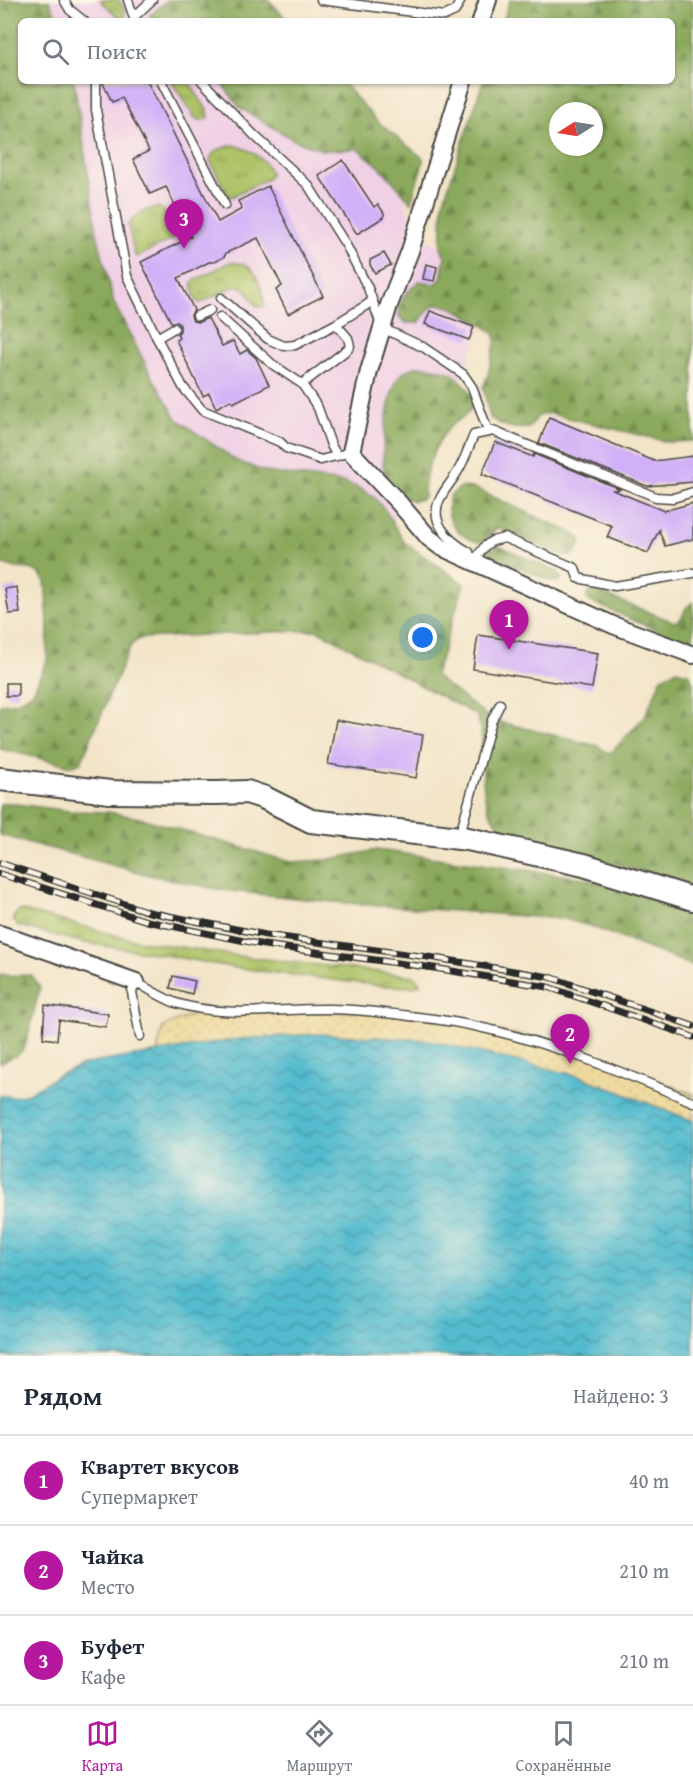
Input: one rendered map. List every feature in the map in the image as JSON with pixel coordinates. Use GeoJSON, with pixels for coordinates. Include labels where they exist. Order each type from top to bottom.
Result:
{"type":"FeatureCollection","features":[{"type":"Feature","properties":{"kind":"main road"},"geometry":{"type":"LineString","coordinates":[[0,779],[110,792],[217,794],[247,792],[265,798],[311,821],[459,838],[584,865],[693,899]]}},
{"type":"Feature","properties":{"kind":"street"},"geometry":{"type":"LineString","coordinates":[[482,18],[488,0]]}},
{"type":"Feature","properties":{"kind":"street"},"geometry":{"type":"LineString","coordinates":[[462,84],[410,251],[389,305],[344,454],[399,502],[429,538],[441,548],[475,559],[613,625],[693,655]]}},
{"type":"Feature","properties":{"kind":"street"},"geometry":{"type":"LineString","coordinates":[[0,934],[136,982]]}},
{"type":"Feature","properties":{"kind":"lane"},"geometry":{"type":"LineString","coordinates":[[64,0],[70,10],[80,18]]}},
{"type":"Feature","properties":{"kind":"lane"},"geometry":{"type":"LineString","coordinates":[[128,0],[135,18],[152,0]]}},
{"type":"Feature","properties":{"kind":"lane"},"geometry":{"type":"LineString","coordinates":[[321,0],[444,16],[454,11],[461,0]]}},
{"type":"Feature","properties":{"kind":"lane"},"geometry":{"type":"LineString","coordinates":[[96,84],[96,110],[127,276],[183,387],[202,410],[280,442],[286,448],[321,460],[344,454]]}},
{"type":"Feature","properties":{"kind":"lane"},"geometry":{"type":"LineString","coordinates":[[163,84],[225,205]]}},
{"type":"Feature","properties":{"kind":"lane"},"geometry":{"type":"LineString","coordinates":[[205,84],[254,135],[308,185],[346,245],[373,301],[382,328],[423,347],[463,374],[472,387],[488,431]]}},
{"type":"Feature","properties":{"kind":"lane"},"geometry":{"type":"LineString","coordinates":[[220,298],[268,339],[284,346],[295,345],[336,324],[373,301]]}},
{"type":"Feature","properties":{"kind":"lane"},"geometry":{"type":"LineString","coordinates":[[197,316],[210,310]]}},
{"type":"Feature","properties":{"kind":"lane"},"geometry":{"type":"LineString","coordinates":[[220,317],[272,364],[302,384],[318,408],[331,445],[344,454]]}},
{"type":"Feature","properties":{"kind":"lane"},"geometry":{"type":"LineString","coordinates":[[302,384],[348,349],[350,342],[336,324]]}},
{"type":"Feature","properties":{"kind":"lane"},"geometry":{"type":"LineString","coordinates":[[158,338],[174,328]]}},
{"type":"Feature","properties":{"kind":"lane"},"geometry":{"type":"LineString","coordinates":[[693,492],[673,498],[656,497],[493,431],[488,431],[474,435],[459,470],[439,499],[438,518],[442,531],[475,559],[492,541],[505,538],[575,567],[578,578],[615,586],[693,573]]}},
{"type":"Feature","properties":{"kind":"lane"},"geometry":{"type":"LineString","coordinates":[[459,838],[492,720],[500,704]]}},
{"type":"Feature","properties":{"kind":"lane"},"geometry":{"type":"LineString","coordinates":[[140,1036],[132,992],[136,982],[176,1002],[205,1009],[257,1011],[331,1009],[436,1019],[514,1036],[612,1067],[693,1101]]}},
{"type":"Feature","properties":{"kind":"shaded area"},"geometry":{"type":"Polygon","coordinates":[[[50,0],[243,0],[260,18],[59,18],[50,0]]]}},
{"type":"Feature","properties":{"kind":"shaded area"},"geometry":{"type":"Polygon","coordinates":[[[40,84],[321,84],[396,165],[414,235],[440,245],[454,287],[488,307],[463,374],[351,606],[178,499],[40,84]]]}},
{"type":"Feature","properties":{"kind":"green space"},"geometry":{"type":"Polygon","coordinates":[[[0,0],[49,0],[58,18],[18,18],[18,84],[74,84],[97,233],[114,303],[151,375],[177,419],[237,461],[266,472],[343,482],[374,497],[386,511],[404,542],[464,584],[435,676],[492,720],[598,746],[610,754],[645,716],[662,677],[677,670],[690,674],[693,684],[693,759],[691,762],[693,885],[525,839],[508,832],[496,822],[488,809],[484,794],[481,729],[476,715],[317,630],[141,638],[131,645],[81,762],[72,766],[0,749],[0,704],[17,702],[33,692],[47,660],[48,621],[45,581],[39,573],[31,569],[16,568],[0,563],[0,0]]]}},
{"type":"Feature","properties":{"kind":"green space"},"geometry":{"type":"Polygon","coordinates":[[[100,0],[119,0],[125,11],[123,18],[119,18],[100,0]]]}},
{"type":"Feature","properties":{"kind":"green space"},"geometry":{"type":"Polygon","coordinates":[[[168,0],[269,0],[285,18],[150,18],[150,15],[168,0]]]}},
{"type":"Feature","properties":{"kind":"green space"},"geometry":{"type":"Polygon","coordinates":[[[510,0],[693,0],[693,441],[668,442],[548,413],[538,416],[529,428],[508,427],[490,418],[483,387],[496,340],[494,333],[465,314],[441,305],[430,308],[419,323],[406,323],[399,316],[400,305],[407,292],[419,281],[436,284],[441,278],[445,257],[441,247],[443,203],[482,84],[675,84],[675,18],[504,18],[510,0]]]}},
{"type":"Feature","properties":{"kind":"green space"},"geometry":{"type":"Polygon","coordinates":[[[173,84],[190,84],[208,111],[207,119],[195,118],[173,84]]]}},
{"type":"Feature","properties":{"kind":"green space"},"geometry":{"type":"Polygon","coordinates":[[[222,84],[344,84],[378,122],[424,159],[411,202],[380,167],[358,149],[322,150],[296,141],[240,108],[222,84]]]}},
{"type":"Feature","properties":{"kind":"green space"},"geometry":{"type":"Polygon","coordinates":[[[234,145],[257,155],[271,174],[267,179],[231,197],[227,194],[210,161],[216,151],[234,145]]]}},
{"type":"Feature","properties":{"kind":"green space"},"geometry":{"type":"Polygon","coordinates":[[[159,207],[166,213],[176,233],[173,239],[137,257],[128,225],[141,213],[159,207]]]}},
{"type":"Feature","properties":{"kind":"green space"},"geometry":{"type":"Polygon","coordinates":[[[230,262],[244,264],[253,271],[263,295],[264,306],[257,307],[246,290],[240,286],[233,287],[203,302],[199,303],[195,299],[192,282],[230,262]]]}},
{"type":"Feature","properties":{"kind":"green space"},"geometry":{"type":"Polygon","coordinates":[[[419,366],[452,374],[464,383],[474,400],[471,409],[450,427],[434,451],[426,478],[424,497],[411,500],[387,480],[383,467],[383,455],[388,410],[395,384],[404,373],[419,366]]]}},
{"type":"Feature","properties":{"kind":"green space"},"geometry":{"type":"Polygon","coordinates":[[[461,487],[474,488],[574,534],[581,539],[578,549],[574,554],[565,556],[498,528],[482,542],[466,537],[453,525],[448,508],[450,496],[461,487]]]}},
{"type":"Feature","properties":{"kind":"green space"},"geometry":{"type":"Polygon","coordinates":[[[499,546],[558,572],[560,581],[554,582],[491,556],[490,549],[499,546]]]}},
{"type":"Feature","properties":{"kind":"green space"},"geometry":{"type":"Polygon","coordinates":[[[592,590],[674,622],[681,619],[686,608],[693,602],[693,641],[679,640],[589,601],[586,596],[592,590]]]}},
{"type":"Feature","properties":{"kind":"green space"},"geometry":{"type":"Polygon","coordinates":[[[9,803],[69,811],[109,812],[144,819],[291,862],[326,860],[377,850],[584,878],[693,912],[693,966],[590,926],[564,919],[333,902],[221,890],[149,875],[0,835],[0,804],[9,803]]]}},
{"type":"Feature","properties":{"kind":"green space"},"geometry":{"type":"Polygon","coordinates":[[[20,910],[135,940],[238,956],[414,976],[421,984],[413,987],[383,986],[236,968],[85,943],[19,926],[13,920],[20,910]]]}},
{"type":"Feature","properties":{"kind":"green space"},"geometry":{"type":"Polygon","coordinates":[[[0,974],[32,975],[40,988],[25,1047],[19,1054],[0,1063],[0,974]]]}},
{"type":"Feature","properties":{"kind":"sand"},"geometry":{"type":"Polygon","coordinates":[[[217,1012],[394,1012],[543,1039],[693,1094],[693,1121],[579,1076],[157,1052],[163,1027],[192,1015],[217,1012]]]}},
{"type":"Feature","properties":{"kind":"water"},"geometry":{"type":"Polygon","coordinates":[[[316,1034],[427,1040],[579,1076],[693,1121],[693,1356],[0,1356],[0,1095],[13,1097],[25,1095],[63,1073],[86,1064],[239,1039],[316,1034]]]}},
{"type":"Feature","properties":{"kind":"building"},"geometry":{"type":"Polygon","coordinates":[[[103,84],[149,84],[218,222],[242,209],[238,201],[268,186],[323,296],[288,314],[276,290],[282,286],[258,238],[178,278],[194,310],[191,315],[193,321],[199,322],[208,318],[222,346],[233,341],[240,354],[247,350],[256,358],[269,385],[233,403],[231,400],[216,408],[209,393],[203,396],[176,340],[179,338],[177,334],[180,331],[180,325],[177,322],[171,322],[141,262],[191,237],[166,187],[150,194],[133,159],[149,151],[122,98],[112,102],[103,84]]]}},
{"type":"Feature","properties":{"kind":"building"},"geometry":{"type":"Polygon","coordinates":[[[343,160],[374,207],[378,204],[384,213],[384,217],[357,234],[319,176],[343,160]]]}},
{"type":"Feature","properties":{"kind":"building"},"geometry":{"type":"Polygon","coordinates":[[[384,253],[391,265],[375,273],[370,260],[384,253]]]}},
{"type":"Feature","properties":{"kind":"building"},"geometry":{"type":"Polygon","coordinates":[[[426,264],[437,267],[434,281],[423,279],[426,264]]]}},
{"type":"Feature","properties":{"kind":"building"},"geometry":{"type":"Polygon","coordinates":[[[430,311],[474,327],[469,340],[425,324],[430,311]]]}},
{"type":"Feature","properties":{"kind":"building"},"geometry":{"type":"Polygon","coordinates":[[[549,417],[654,461],[693,456],[693,482],[647,486],[539,443],[549,417]]]}},
{"type":"Feature","properties":{"kind":"building"},"geometry":{"type":"Polygon","coordinates":[[[495,442],[533,457],[534,454],[620,489],[613,490],[664,511],[693,503],[693,539],[665,546],[659,530],[648,553],[607,537],[612,526],[482,474],[495,442]]]}},
{"type":"Feature","properties":{"kind":"building"},"geometry":{"type":"Polygon","coordinates":[[[17,587],[20,613],[9,614],[5,589],[17,587]]]}},
{"type":"Feature","properties":{"kind":"building"},"geometry":{"type":"Polygon","coordinates":[[[478,635],[598,653],[592,688],[473,669],[478,635]]]}},
{"type":"Feature","properties":{"kind":"building"},"geometry":{"type":"Polygon","coordinates":[[[6,683],[18,683],[18,696],[6,696],[6,683]]]}},
{"type":"Feature","properties":{"kind":"building"},"geometry":{"type":"Polygon","coordinates":[[[336,720],[423,735],[416,778],[328,764],[336,720]]]}},
{"type":"Feature","properties":{"kind":"building"},"geometry":{"type":"Polygon","coordinates":[[[173,976],[195,981],[192,994],[170,988],[173,976]]]}},
{"type":"Feature","properties":{"kind":"building"},"geometry":{"type":"Polygon","coordinates":[[[45,1005],[108,1014],[106,1027],[59,1020],[57,1040],[43,1038],[45,1005]]]}},
{"type":"Feature","properties":{"kind":"railway"},"geometry":{"type":"LineString","coordinates":[[0,863],[149,912],[266,935],[435,958],[550,977],[693,1026]]}},
{"type":"Feature","properties":{"kind":"railway"},"geometry":{"type":"LineString","coordinates":[[0,874],[147,921],[264,945],[434,968],[548,987],[693,1037]]}},
{"type":"Feature","properties":{"kind":"place","name":"Буфет"},"geometry":{"type":"Point","coordinates":[184,249]}},
{"type":"Feature","properties":{"kind":"place","name":"Квартет вкусов"},"geometry":{"type":"Point","coordinates":[509,650]}},
{"type":"Feature","properties":{"kind":"place","name":"Чайка"},"geometry":{"type":"Point","coordinates":[570,1064]}}]}
